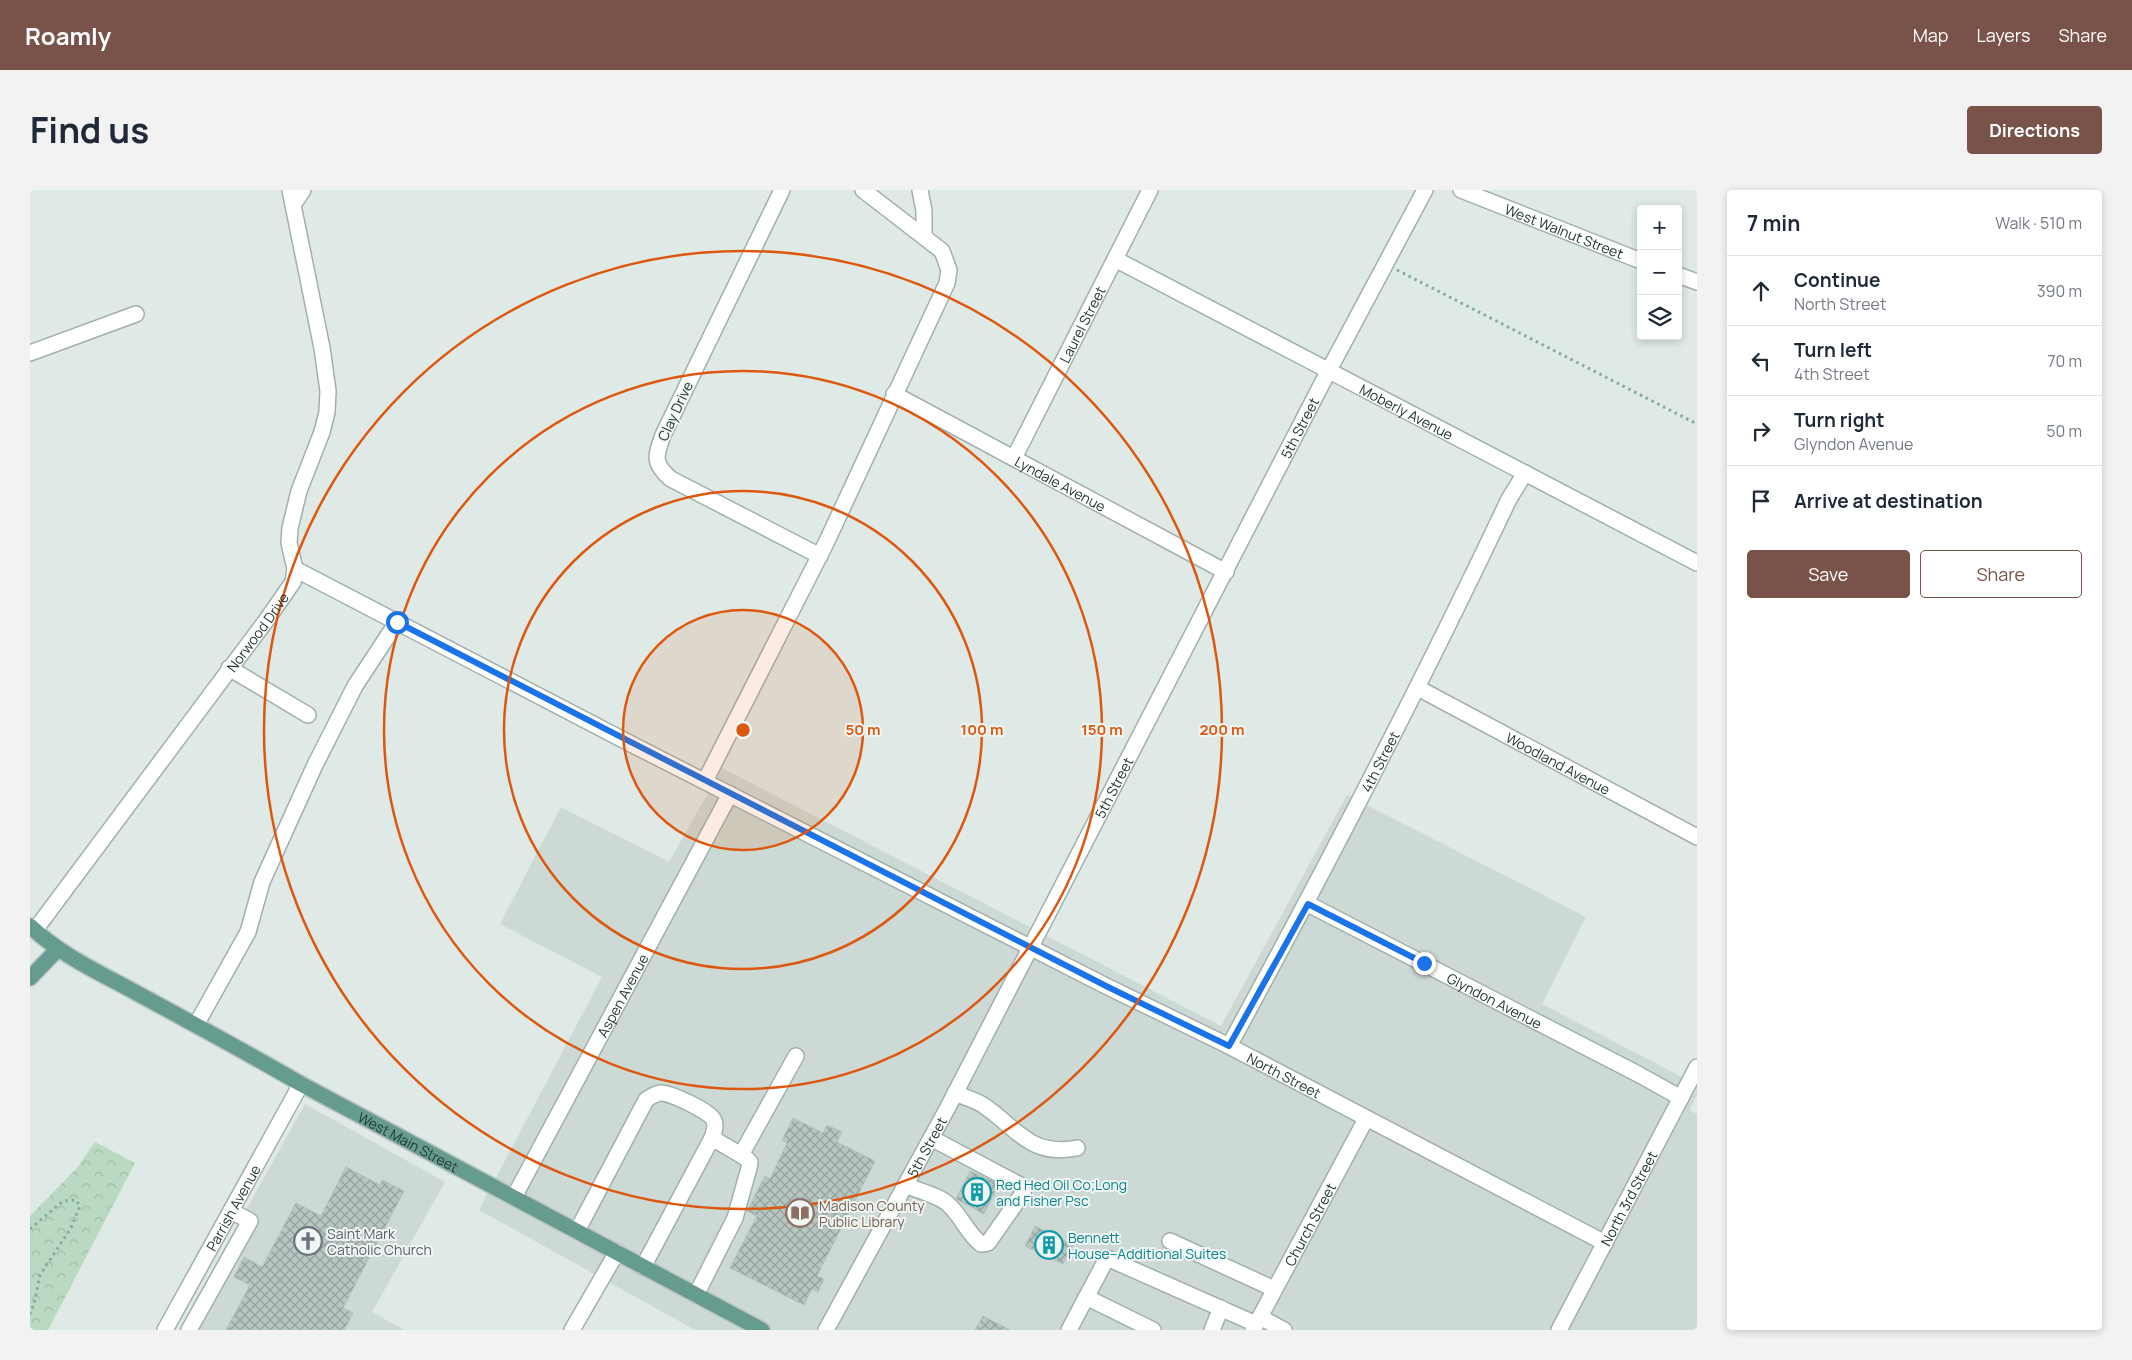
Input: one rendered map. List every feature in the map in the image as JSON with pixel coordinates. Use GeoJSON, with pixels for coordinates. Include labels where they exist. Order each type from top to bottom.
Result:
{"type":"FeatureCollection","features":[{"type":"Feature","properties":{"kind":"main road","name":"West Main Street"},"geometry":{"type":"LineString","coordinates":[[32,928],[58,949],[301,1084],[762,1330]]}},
{"type":"Feature","properties":{"kind":"main road"},"geometry":{"type":"LineString","coordinates":[[30,978],[58,949]]}},
{"type":"Feature","properties":{"kind":"street"},"geometry":{"type":"LineString","coordinates":[[290,190],[322,348],[328,391],[327,412],[322,432],[299,491],[290,528],[289,543],[295,569]]}},
{"type":"Feature","properties":{"kind":"street"},"geometry":{"type":"LineString","coordinates":[[293,205],[303,190]]}},
{"type":"Feature","properties":{"kind":"street","name":"Clay Drive"},"geometry":{"type":"LineString","coordinates":[[782,190],[662,435],[657,461],[662,472],[671,479],[820,556]]}},
{"type":"Feature","properties":{"kind":"street"},"geometry":{"type":"LineString","coordinates":[[705,781],[820,556],[947,283],[949,270],[946,257],[924,235],[864,190]]}},
{"type":"Feature","properties":{"kind":"street"},"geometry":{"type":"LineString","coordinates":[[920,190],[924,211],[924,235]]}},
{"type":"Feature","properties":{"kind":"street","name":"Laurel Street"},"geometry":{"type":"LineString","coordinates":[[1014,458],[1150,190]]}},
{"type":"Feature","properties":{"kind":"street","name":"5th Street"},"geometry":{"type":"LineString","coordinates":[[826,1330],[955,1093],[1329,370],[1426,190]]}},
{"type":"Feature","properties":{"kind":"street","name":"West Walnut Street"},"geometry":{"type":"LineString","coordinates":[[1461,190],[1637,259]]}},
{"type":"Feature","properties":{"kind":"street","name":"Moberly Avenue"},"geometry":{"type":"LineString","coordinates":[[1115,259],[1697,563]]}},
{"type":"Feature","properties":{"kind":"street"},"geometry":{"type":"LineString","coordinates":[[1682,276],[1697,282]]}},
{"type":"Feature","properties":{"kind":"street"},"geometry":{"type":"LineString","coordinates":[[30,353],[136,314]]}},
{"type":"Feature","properties":{"kind":"street","name":"Lyndale Avenue"},"geometry":{"type":"LineString","coordinates":[[894,394],[1226,572]]}},
{"type":"Feature","properties":{"kind":"street","name":"4th Street"},"geometry":{"type":"LineString","coordinates":[[1229,1046],[1308,904],[1418,688],[1509,499],[1524,473]]}},
{"type":"Feature","properties":{"kind":"street","name":"North Street"},"geometry":{"type":"LineString","coordinates":[[295,569],[730,794],[1229,1046],[1605,1243]]}},
{"type":"Feature","properties":{"kind":"street","name":"Norwood Drive"},"geometry":{"type":"LineString","coordinates":[[32,928],[287,592],[293,582],[295,569]]}},
{"type":"Feature","properties":{"kind":"street"},"geometry":{"type":"LineString","coordinates":[[196,1025],[248,932],[262,882],[315,766],[355,686],[397,622]]}},
{"type":"Feature","properties":{"kind":"street"},"geometry":{"type":"LineString","coordinates":[[230,668],[308,715]]}},
{"type":"Feature","properties":{"kind":"street","name":"Woodland Avenue"},"geometry":{"type":"LineString","coordinates":[[1418,688],[1697,837]]}},
{"type":"Feature","properties":{"kind":"street","name":"Aspen Avenue"},"geometry":{"type":"LineString","coordinates":[[514,1197],[730,794]]}},
{"type":"Feature","properties":{"kind":"street","name":"Glyndon Avenue"},"geometry":{"type":"LineString","coordinates":[[1308,904],[1630,1069],[1681,1098]]}},
{"type":"Feature","properties":{"kind":"street"},"geometry":{"type":"LineString","coordinates":[[742,1155],[796,1056]]}},
{"type":"Feature","properties":{"kind":"street","name":"North 3rd Street"},"geometry":{"type":"LineString","coordinates":[[1559,1330],[1697,1067]]}},
{"type":"Feature","properties":{"kind":"street","name":"Parrish Avenue"},"geometry":{"type":"LineString","coordinates":[[165,1330],[301,1084]]}},
{"type":"Feature","properties":{"kind":"street"},"geometry":{"type":"LineString","coordinates":[[577,1231],[646,1100],[660,1093],[669,1094],[705,1112],[713,1118],[716,1128],[712,1138],[643,1266]]}},
{"type":"Feature","properties":{"kind":"street"},"geometry":{"type":"LineString","coordinates":[[955,1093],[983,1105],[1014,1132],[1048,1151],[1077,1148]]}},
{"type":"Feature","properties":{"kind":"street","name":"Church Street"},"geometry":{"type":"LineString","coordinates":[[1256,1324],[1366,1119]]}},
{"type":"Feature","properties":{"kind":"street"},"geometry":{"type":"LineString","coordinates":[[696,1295],[735,1218],[750,1168],[750,1162],[742,1155],[712,1138]]}},
{"type":"Feature","properties":{"kind":"street"},"geometry":{"type":"LineString","coordinates":[[905,1186],[947,1203],[962,1220],[970,1236],[981,1244],[988,1243],[1023,1193],[1020,1185],[931,1138]]}},
{"type":"Feature","properties":{"kind":"street"},"geometry":{"type":"LineString","coordinates":[[189,1330],[250,1221],[231,1211]]}},
{"type":"Feature","properties":{"kind":"street"},"geometry":{"type":"LineString","coordinates":[[1170,1241],[1274,1289]]}},
{"type":"Feature","properties":{"kind":"street"},"geometry":{"type":"LineString","coordinates":[[572,1330],[616,1252]]}},
{"type":"Feature","properties":{"kind":"street"},"geometry":{"type":"LineString","coordinates":[[1070,1330],[1107,1258],[1256,1324],[1284,1330]]}},
{"type":"Feature","properties":{"kind":"street"},"geometry":{"type":"LineString","coordinates":[[1086,1297],[1153,1330]]}},
{"type":"Feature","properties":{"kind":"street"},"geometry":{"type":"LineString","coordinates":[[1212,1330],[1221,1308]]}},
{"type":"Feature","properties":{"kind":"path"},"geometry":{"type":"LineString","coordinates":[[1385,264],[1697,424]]}},
{"type":"Feature","properties":{"kind":"path"},"geometry":{"type":"LineString","coordinates":[[30,1228],[63,1201],[76,1200],[80,1206],[71,1228],[40,1275],[30,1314]]}},
{"type":"Feature","properties":{"kind":"shaded area"},"geometry":{"type":"Polygon","coordinates":[[[722,768],[1221,1026],[1347,795],[1586,917],[1542,1004],[1697,1085],[1697,1095],[1689,1110],[1697,1114],[1697,1330],[695,1330],[479,1210],[602,977],[500,924],[561,807],[669,862],[722,768]]]}},
{"type":"Feature","properties":{"kind":"shaded area"},"geometry":{"type":"Polygon","coordinates":[[[305,1104],[445,1182],[372,1312],[404,1330],[179,1330],[305,1104]]]}},
{"type":"Feature","properties":{"kind":"green space"},"geometry":{"type":"Polygon","coordinates":[[[95,1142],[135,1163],[48,1330],[30,1330],[30,1216],[77,1168],[95,1142]]]}},
{"type":"Feature","properties":{"kind":"building","name":"Madison County Public Library"},"geometry":{"type":"Polygon","coordinates":[[[793,1118],[823,1133],[827,1125],[842,1132],[837,1142],[875,1161],[817,1276],[824,1279],[818,1292],[812,1289],[804,1305],[730,1268],[757,1216],[747,1211],[765,1176],[770,1179],[787,1143],[782,1140],[793,1118]]]}},
{"type":"Feature","properties":{"kind":"building"},"geometry":{"type":"Polygon","coordinates":[[[346,1167],[380,1185],[382,1180],[404,1191],[343,1308],[353,1313],[344,1330],[226,1330],[250,1285],[234,1277],[244,1257],[262,1267],[296,1203],[321,1216],[346,1167]]]}},
{"type":"Feature","properties":{"kind":"building","name":"Red Hed Oil Co;Long and Fisher Psc"},"geometry":{"type":"Polygon","coordinates":[[[970,1171],[999,1184],[984,1214],[956,1199],[970,1171]]]}},
{"type":"Feature","properties":{"kind":"building","name":"Bennett House--Additional Suites"},"geometry":{"type":"Polygon","coordinates":[[[1035,1226],[1073,1245],[1063,1264],[1025,1246],[1035,1226]]]}},
{"type":"Feature","properties":{"kind":"building"},"geometry":{"type":"Polygon","coordinates":[[[983,1316],[1010,1330],[975,1330],[983,1316]]]}},
{"type":"Feature","properties":{"kind":"place","name":"Red Hed Oil Co;Long and Fisher Psc"},"geometry":{"type":"Point","coordinates":[977,1192]}},
{"type":"Feature","properties":{"kind":"place","name":"Madison County Public Library"},"geometry":{"type":"Point","coordinates":[800,1213]}},
{"type":"Feature","properties":{"kind":"place","name":"Saint Mark Catholic Church"},"geometry":{"type":"Point","coordinates":[308,1241]}},
{"type":"Feature","properties":{"kind":"place","name":"Bennett House--Additional Suites"},"geometry":{"type":"Point","coordinates":[1049,1245]}},
{"type":"Feature","properties":{"kind":"route"},"geometry":{"type":"LineString","coordinates":[[397,622],[635,746],[1108,987],[1229,1046],[1308,904],[1424,963]]}}]}
